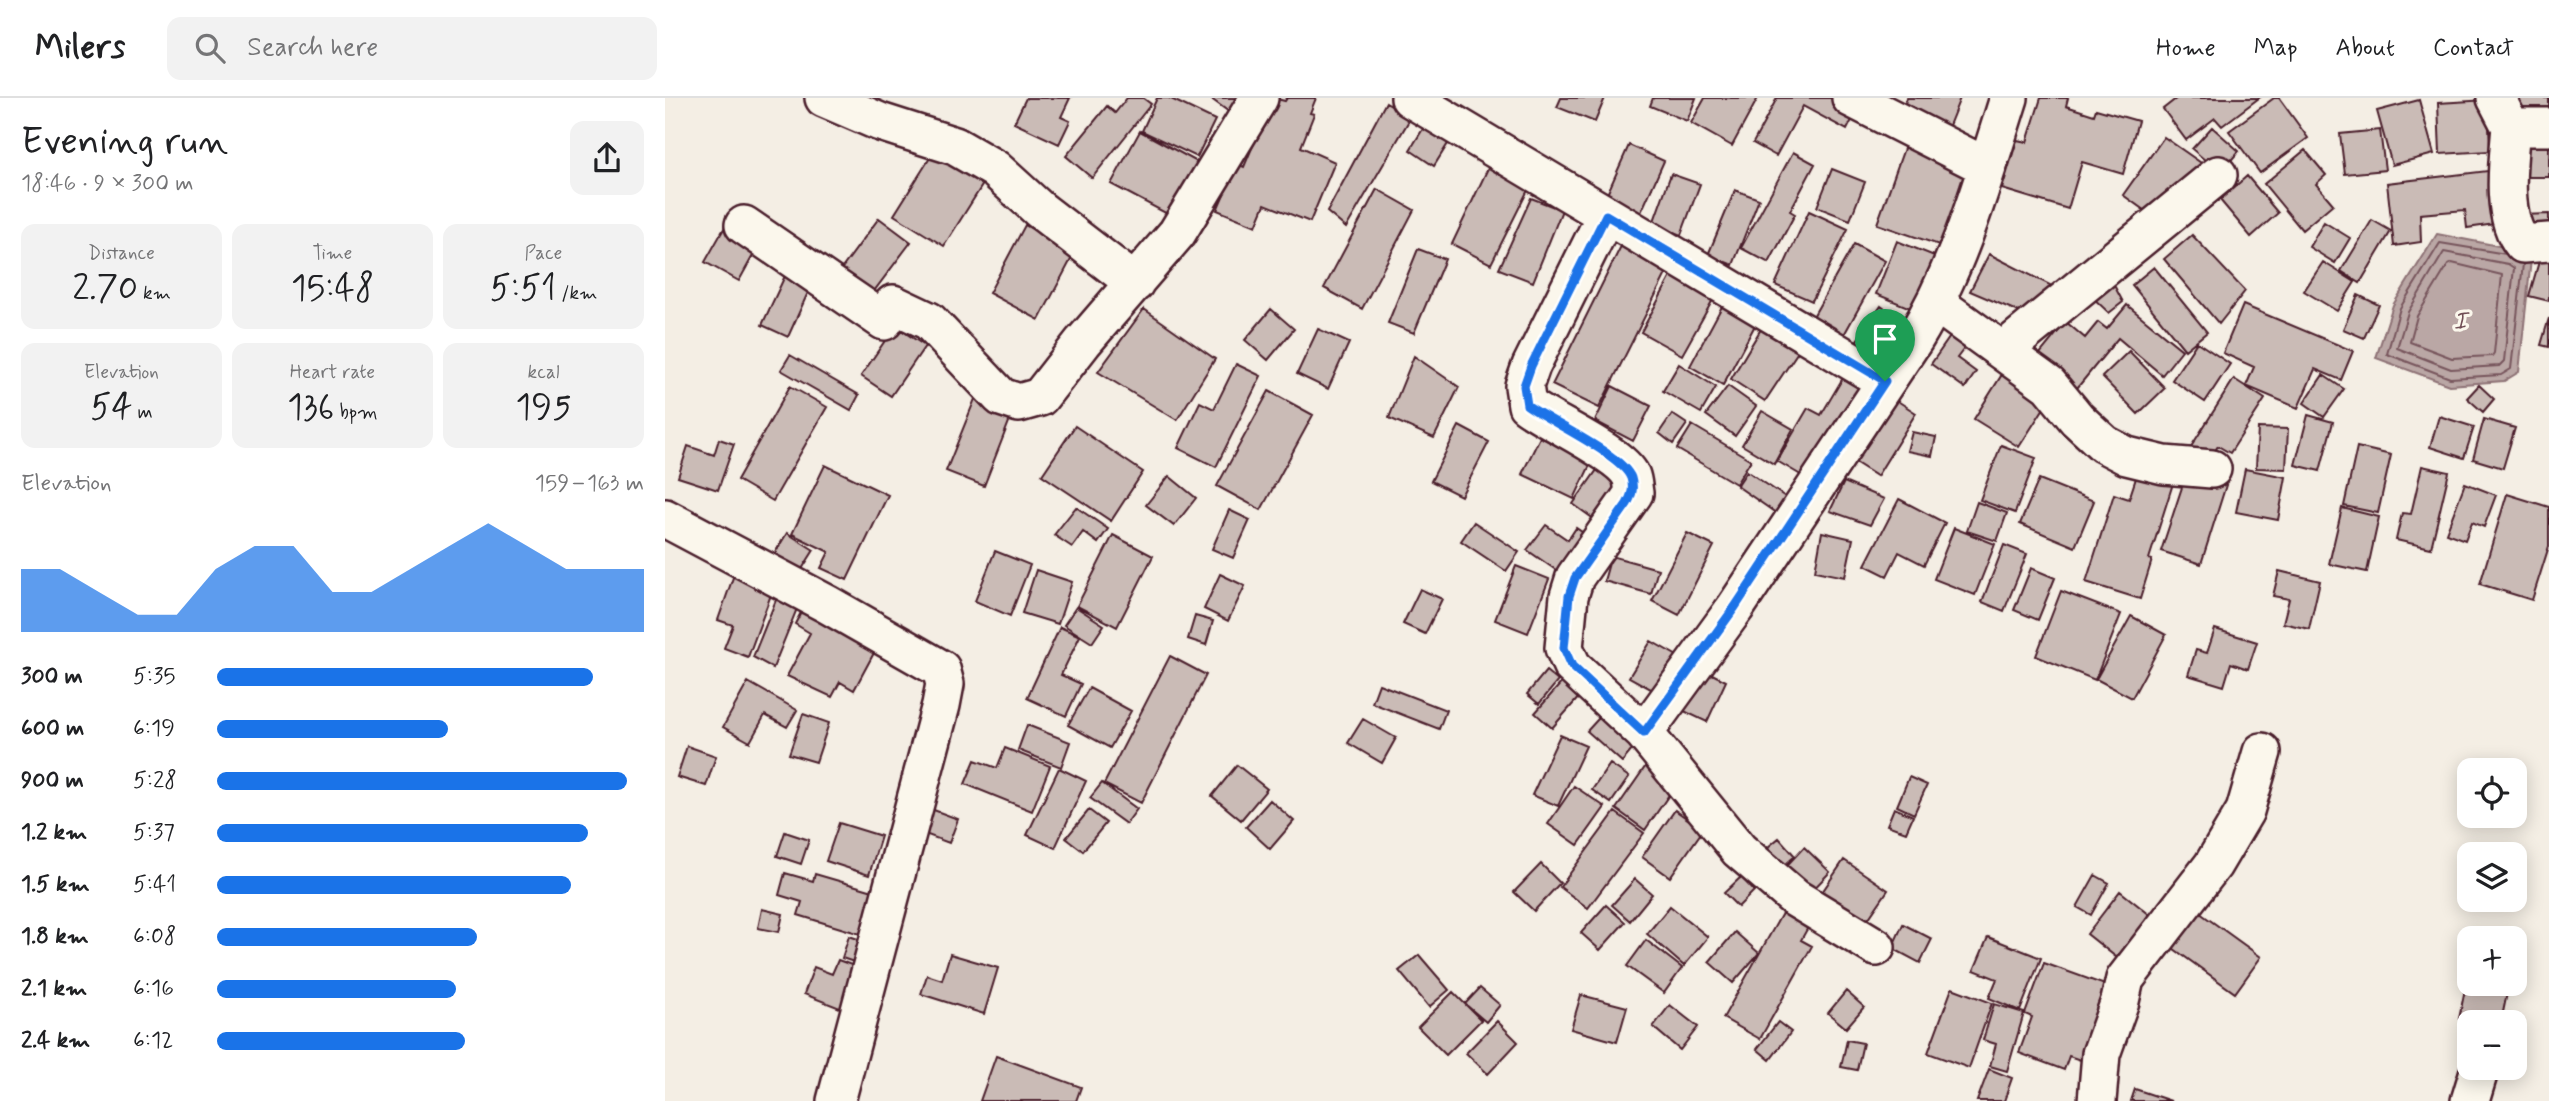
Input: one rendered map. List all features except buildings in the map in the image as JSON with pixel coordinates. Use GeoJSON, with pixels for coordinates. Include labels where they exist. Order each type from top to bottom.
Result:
{"type":"FeatureCollection","features":[{"type":"Feature","properties":{"kind":"street"},"geometry":{"type":"LineString","coordinates":[[824,98],[880,122],[955,146],[995,169],[1040,210],[1135,283]]}},
{"type":"Feature","properties":{"kind":"street"},"geometry":{"type":"LineString","coordinates":[[744,225],[884,321],[893,304],[929,321],[1001,397],[1019,403],[1040,397],[1083,342],[1177,233],[1259,98]]}},
{"type":"Feature","properties":{"kind":"street"},"geometry":{"type":"LineString","coordinates":[[1410,98],[1885,381]]}},
{"type":"Feature","properties":{"kind":"street"},"geometry":{"type":"LineString","coordinates":[[1851,98],[1987,167]]}},
{"type":"Feature","properties":{"kind":"street"},"geometry":{"type":"LineString","coordinates":[[1644,733],[1735,607],[1936,303],[1970,222],[2009,98]]}},
{"type":"Feature","properties":{"kind":"street"},"geometry":{"type":"LineString","coordinates":[[2549,127],[2504,112],[2506,184],[2514,234],[2523,244],[2549,243]]}},
{"type":"Feature","properties":{"kind":"street"},"geometry":{"type":"LineString","coordinates":[[2004,350],[2218,175]]}},
{"type":"Feature","properties":{"kind":"street"},"geometry":{"type":"LineString","coordinates":[[1606,215],[1531,366],[1524,386],[1527,405],[1614,458],[1630,475],[1634,492],[1575,578],[1569,596],[1564,648],[1572,666],[1644,733],[1739,850],[1795,898],[1876,947]]}},
{"type":"Feature","properties":{"kind":"street"},"geometry":{"type":"LineString","coordinates":[[1936,303],[2049,385],[2077,419],[2104,444],[2127,456],[2164,465],[2212,469]]}},
{"type":"Feature","properties":{"kind":"street"},"geometry":{"type":"LineString","coordinates":[[665,517],[941,669],[945,684],[941,705],[836,1101]]}},
{"type":"Feature","properties":{"kind":"street"},"geometry":{"type":"LineString","coordinates":[[2097,1101],[2101,1054],[2125,979],[2213,865],[2245,811],[2262,752]]}},
{"type":"Feature","properties":{"kind":"street"},"geometry":{"type":"LineString","coordinates":[[2470,1101],[2476,1080]]}},
{"type":"Feature","properties":{"kind":"water","name":"I"},"geometry":{"type":"Polygon","coordinates":[[[2437,234],[2514,249],[2531,259],[2519,372],[2504,381],[2449,385],[2376,358],[2393,305],[2437,234]]]}},
{"type":"Feature","properties":{"kind":"route"},"geometry":{"type":"LineString","coordinates":[[1606,215],[1885,381],[1735,607],[1644,733],[1572,666],[1564,648],[1569,596],[1575,578],[1634,492],[1630,475],[1614,458],[1527,405],[1524,386],[1531,366],[1606,215]]}}]}
